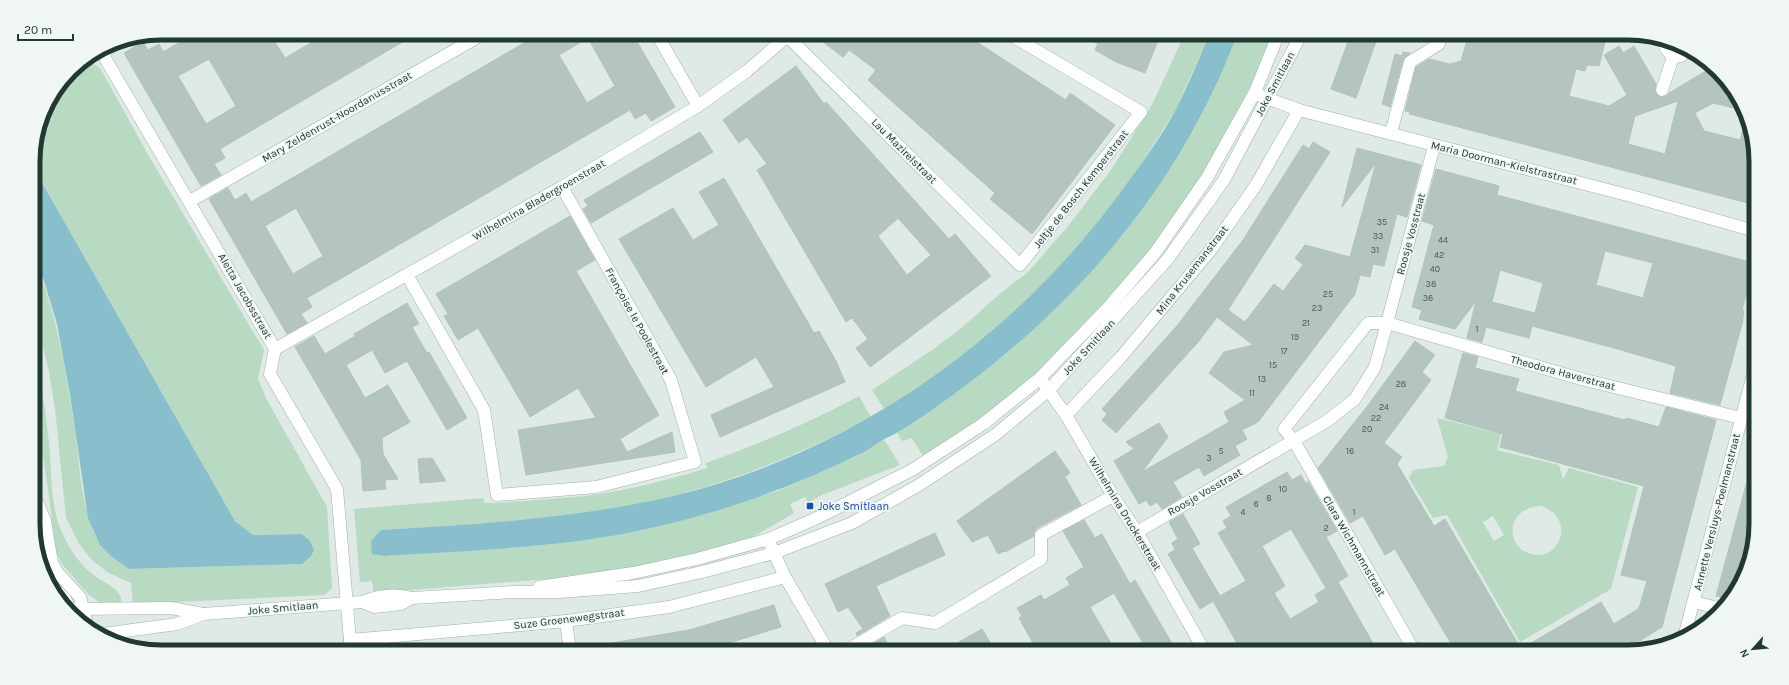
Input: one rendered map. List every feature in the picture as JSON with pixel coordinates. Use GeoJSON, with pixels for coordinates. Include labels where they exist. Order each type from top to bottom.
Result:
{"type":"FeatureCollection","features":[{"type":"Feature","properties":{"kind":"street","name":"Mary Zeldenrust-Noordanusstraat"},"geometry":{"type":"LineString","coordinates":[[190,201],[473,40]]}},
{"type":"Feature","properties":{"kind":"street"},"geometry":{"type":"LineString","coordinates":[[660,40],[698,106]]}},
{"type":"Feature","properties":{"kind":"street","name":"Wilhelmina Bladergroenstraat"},"geometry":{"type":"LineString","coordinates":[[275,349],[562,187],[698,106],[747,71],[784,40]]}},
{"type":"Feature","properties":{"kind":"street","name":"Lau Mazirelstraat"},"geometry":{"type":"LineString","coordinates":[[795,40],[1020,266]]}},
{"type":"Feature","properties":{"kind":"street","name":"Jeltje de Bosch Kemperstraat"},"geometry":{"type":"LineString","coordinates":[[1020,40],[1141,112],[1020,266]]}},
{"type":"Feature","properties":{"kind":"street","name":"Joke Smitlaan"},"geometry":{"type":"LineString","coordinates":[[513,592],[633,572],[697,559],[768,538],[819,517],[912,470],[984,424],[1039,379],[1107,309],[1155,253],[1207,178],[1255,92],[1276,40]]}},
{"type":"Feature","properties":{"kind":"street","name":"Joke Smitlaan"},"geometry":{"type":"LineString","coordinates":[[76,610],[171,608],[204,614],[362,602],[374,607],[401,604],[412,598],[513,592],[560,592],[638,586],[702,572],[774,553],[852,523],[920,485],[995,435],[1049,390],[1167,260],[1224,180],[1298,40]]}},
{"type":"Feature","properties":{"kind":"street"},"geometry":{"type":"LineString","coordinates":[[1391,133],[1410,62],[1439,44],[1440,40]]}},
{"type":"Feature","properties":{"kind":"street"},"geometry":{"type":"LineString","coordinates":[[1665,45],[1673,57]]}},
{"type":"Feature","properties":{"kind":"street"},"geometry":{"type":"LineString","coordinates":[[1673,57],[1681,56],[1685,54]]}},
{"type":"Feature","properties":{"kind":"street","name":"Aletta Jacobsstraat"},"geometry":{"type":"LineString","coordinates":[[102,55],[190,201],[275,349],[270,374],[337,489],[350,645]]}},
{"type":"Feature","properties":{"kind":"street"},"geometry":{"type":"LineString","coordinates":[[1662,90],[1673,57]]}},
{"type":"Feature","properties":{"kind":"street","name":"Maria Doorman-Kielstrastraat"},"geometry":{"type":"LineString","coordinates":[[1255,92],[1268,99],[1299,110],[1631,196],[1749,229]]}},
{"type":"Feature","properties":{"kind":"street","name":"Mina Krusemanstraat"},"geometry":{"type":"LineString","coordinates":[[1066,415],[1121,357],[1210,251],[1256,185],[1299,110]]}},
{"type":"Feature","properties":{"kind":"street","name":"Roosje Vosstraat"},"geometry":{"type":"LineString","coordinates":[[1137,532],[1327,421],[1355,399],[1375,367],[1434,146]]}},
{"type":"Feature","properties":{"kind":"street","name":"Françoise le Poolestraat"},"geometry":{"type":"LineString","coordinates":[[406,275],[484,410],[497,495],[596,487],[695,462],[671,380],[562,187]]}},
{"type":"Feature","properties":{"kind":"street"},"geometry":{"type":"LineString","coordinates":[[1294,441],[1284,429],[1358,335],[1368,323],[1387,323]]}},
{"type":"Feature","properties":{"kind":"street","name":"Theodora Haverstraat"},"geometry":{"type":"LineString","coordinates":[[1387,323],[1586,380],[1741,418]]}},
{"type":"Feature","properties":{"kind":"street","name":"Wilhelmina Druckerstraat"},"geometry":{"type":"LineString","coordinates":[[1039,379],[1049,390],[1066,415],[1113,496],[1137,532],[1201,645]]}},
{"type":"Feature","properties":{"kind":"street","name":"Annette Versluys-Poelmanstraat"},"geometry":{"type":"LineString","coordinates":[[1686,630],[1749,389]]}},
{"type":"Feature","properties":{"kind":"street","name":"Clara Wichmannstraat"},"geometry":{"type":"LineString","coordinates":[[1294,441],[1411,645]]}},
{"type":"Feature","properties":{"kind":"street"},"geometry":{"type":"LineString","coordinates":[[856,645],[902,618],[934,623],[1041,559],[1041,535],[1113,496]]}},
{"type":"Feature","properties":{"kind":"street"},"geometry":{"type":"LineString","coordinates":[[40,509],[45,521],[52,563],[57,572],[80,598],[87,619]]}},
{"type":"Feature","properties":{"kind":"street"},"geometry":{"type":"LineString","coordinates":[[768,538],[785,577],[825,645]]}},
{"type":"Feature","properties":{"kind":"street","name":"Suze Groenewegstraat"},"geometry":{"type":"LineString","coordinates":[[359,645],[566,621],[669,607],[785,577]]}},
{"type":"Feature","properties":{"kind":"street"},"geometry":{"type":"LineString","coordinates":[[1694,602],[1716,608]]}},
{"type":"Feature","properties":{"kind":"street","name":"Joke Smitlaan"},"geometry":{"type":"LineString","coordinates":[[108,633],[177,624],[204,614]]}},
{"type":"Feature","properties":{"kind":"street"},"geometry":{"type":"LineString","coordinates":[[566,621],[569,645]]}},
{"type":"Feature","properties":{"kind":"green space"},"geometry":{"type":"Polygon","coordinates":[[[1182,40],[1207,40],[1176,109],[1142,163],[1107,213],[1078,247],[1043,285],[978,344],[930,379],[884,409],[872,390],[935,348],[1027,273],[1069,225],[1111,170],[1152,105],[1182,40]]]}},
{"type":"Feature","properties":{"kind":"green space"},"geometry":{"type":"Polygon","coordinates":[[[1235,40],[1273,40],[1210,169],[1115,297],[1051,362],[989,412],[924,458],[912,438],[902,441],[897,433],[953,395],[1006,353],[1055,309],[1100,261],[1142,210],[1179,155],[1211,96],[1235,40]]]}},
{"type":"Feature","properties":{"kind":"green space"},"geometry":{"type":"Polygon","coordinates":[[[91,62],[100,68],[150,158],[264,350],[258,379],[267,400],[327,507],[332,588],[325,595],[133,604],[131,583],[107,572],[91,559],[79,544],[66,518],[55,408],[49,372],[40,334],[40,274],[49,300],[60,343],[72,409],[85,503],[94,531],[103,547],[109,554],[130,569],[302,564],[302,534],[253,535],[235,521],[40,179],[41,145],[49,115],[56,100],[70,81],[91,62]]]}},
{"type":"Feature","properties":{"kind":"green space"},"geometry":{"type":"Polygon","coordinates":[[[40,380],[45,408],[53,498],[57,520],[74,554],[92,574],[112,586],[119,593],[122,604],[111,605],[99,602],[88,594],[61,563],[54,547],[51,512],[40,434],[40,380]]]}},
{"type":"Feature","properties":{"kind":"green space"},"geometry":{"type":"Polygon","coordinates":[[[859,396],[871,417],[776,462],[710,486],[642,504],[579,514],[494,523],[381,530],[384,556],[540,545],[650,528],[777,491],[861,454],[884,439],[900,465],[822,495],[808,502],[805,497],[790,504],[794,513],[753,537],[703,552],[625,569],[561,578],[374,593],[372,581],[360,582],[354,509],[483,498],[485,503],[535,500],[585,496],[631,488],[707,468],[706,463],[784,432],[859,396]]]}},
{"type":"Feature","properties":{"kind":"green space"},"geometry":{"type":"Polygon","coordinates":[[[1437,418],[1501,434],[1497,450],[1559,465],[1563,479],[1569,468],[1638,487],[1611,589],[1520,642],[1447,515],[1433,518],[1409,478],[1413,470],[1444,466],[1448,457],[1437,418]],[[1540,506],[1523,511],[1516,519],[1513,530],[1514,539],[1519,547],[1526,552],[1537,555],[1547,553],[1555,547],[1560,539],[1561,530],[1559,520],[1552,512],[1540,506]],[[1493,516],[1483,522],[1494,541],[1504,535],[1493,516]]]}},
{"type":"Feature","properties":{"kind":"green space"},"geometry":{"type":"Polygon","coordinates":[[[302,643],[315,645],[284,645],[302,643]]]}},
{"type":"Feature","properties":{"kind":"water"},"geometry":{"type":"Polygon","coordinates":[[[1207,40],[1235,40],[1215,88],[1188,140],[1157,189],[1122,235],[1085,279],[1044,320],[1000,359],[920,418],[867,451],[808,478],[757,498],[678,522],[618,535],[552,544],[485,550],[384,556],[372,554],[371,541],[381,530],[489,523],[561,516],[597,511],[669,497],[737,477],[803,451],[866,419],[927,381],[983,338],[1036,290],[1085,238],[1134,173],[1154,146],[1176,109],[1207,40]]]}},
{"type":"Feature","properties":{"kind":"water"},"geometry":{"type":"Polygon","coordinates":[[[40,179],[235,521],[253,535],[302,534],[310,541],[314,550],[311,556],[302,564],[129,569],[111,556],[100,545],[88,518],[70,395],[57,324],[40,272],[40,179]]]}},
{"type":"Feature","properties":{"kind":"building"},"geometry":{"type":"Polygon","coordinates":[[[184,40],[273,40],[285,58],[316,40],[406,40],[220,149],[225,158],[214,164],[221,175],[201,186],[124,53],[143,42],[148,50],[159,44],[163,52],[184,40]],[[209,59],[178,76],[206,124],[236,106],[209,59]]]}},
{"type":"Feature","properties":{"kind":"building"},"geometry":{"type":"Polygon","coordinates":[[[529,40],[585,40],[559,55],[587,103],[615,86],[589,40],[636,40],[675,107],[651,121],[646,113],[635,119],[630,110],[307,298],[312,307],[301,314],[307,323],[287,334],[209,199],[228,188],[235,200],[246,193],[251,202],[529,40]],[[296,208],[265,226],[293,274],[323,256],[296,208]]]}},
{"type":"Feature","properties":{"kind":"building"},"geometry":{"type":"Polygon","coordinates":[[[820,40],[974,40],[1066,100],[1070,93],[1115,125],[1032,234],[990,199],[995,193],[868,80],[876,70],[849,50],[843,57],[820,40]]]}},
{"type":"Feature","properties":{"kind":"building"},"geometry":{"type":"Polygon","coordinates":[[[1090,40],[1158,40],[1145,73],[1116,62],[1095,50],[1098,44],[1090,40]]]}},
{"type":"Feature","properties":{"kind":"building"},"geometry":{"type":"Polygon","coordinates":[[[1348,40],[1377,40],[1356,98],[1331,89],[1348,40]]]}},
{"type":"Feature","properties":{"kind":"building"},"geometry":{"type":"Polygon","coordinates":[[[1467,40],[1597,40],[1605,42],[1599,66],[1587,65],[1585,71],[1576,69],[1569,96],[1609,106],[1627,95],[1604,55],[1619,46],[1623,53],[1634,46],[1656,84],[1655,92],[1660,97],[1667,96],[1669,93],[1708,70],[1724,87],[1737,109],[1713,103],[1695,113],[1704,131],[1740,140],[1744,126],[1748,145],[1749,203],[1409,114],[1410,112],[1405,111],[1416,67],[1429,59],[1450,64],[1461,61],[1467,40]],[[1678,101],[1635,116],[1628,144],[1665,154],[1678,101]]]}},
{"type":"Feature","properties":{"kind":"building"},"geometry":{"type":"Polygon","coordinates":[[[1403,52],[1410,53],[1403,60],[1390,107],[1382,104],[1395,54],[1402,56],[1403,52]]]}},
{"type":"Feature","properties":{"kind":"building"},"geometry":{"type":"Polygon","coordinates":[[[796,66],[824,104],[826,102],[949,239],[955,234],[991,276],[870,367],[856,348],[868,339],[852,318],[846,322],[757,170],[767,164],[747,137],[739,143],[723,120],[796,66]],[[898,218],[878,236],[907,275],[931,255],[898,218]]]}},
{"type":"Feature","properties":{"kind":"building"},"geometry":{"type":"Polygon","coordinates":[[[700,132],[713,152],[591,223],[583,209],[588,206],[584,200],[700,132]]]}},
{"type":"Feature","properties":{"kind":"building"},"geometry":{"type":"Polygon","coordinates":[[[1313,142],[1330,152],[1228,310],[1245,322],[1274,284],[1283,291],[1303,265],[1295,258],[1305,245],[1350,257],[1376,163],[1342,207],[1357,148],[1421,165],[1407,217],[1397,214],[1384,266],[1373,264],[1370,277],[1360,275],[1355,294],[1258,422],[1242,430],[1247,439],[1235,446],[1240,455],[1204,476],[1199,467],[1173,482],[1182,497],[1162,509],[1157,502],[1150,506],[1146,500],[1139,504],[1114,461],[1134,449],[1126,442],[1159,423],[1168,437],[1142,472],[1229,422],[1224,412],[1245,400],[1209,373],[1224,352],[1253,345],[1217,317],[1199,341],[1116,433],[1102,420],[1107,414],[1102,409],[1176,327],[1243,240],[1303,145],[1309,149],[1313,142]]]}},
{"type":"Feature","properties":{"kind":"building"},"geometry":{"type":"Polygon","coordinates":[[[1436,169],[1499,186],[1497,195],[1749,262],[1749,283],[1742,310],[1744,311],[1742,324],[1720,405],[1670,393],[1676,366],[1532,326],[1529,338],[1486,327],[1482,342],[1467,338],[1476,301],[1455,329],[1419,319],[1422,310],[1412,307],[1434,225],[1422,221],[1436,169]],[[1605,251],[1596,285],[1643,298],[1653,263],[1605,251]],[[1500,270],[1492,302],[1535,313],[1543,283],[1500,270]]]}},
{"type":"Feature","properties":{"kind":"building"},"geometry":{"type":"Polygon","coordinates":[[[724,178],[814,333],[819,331],[836,361],[845,382],[720,437],[711,415],[774,387],[756,357],[706,387],[619,239],[673,208],[693,240],[719,225],[699,192],[724,178]]]}},
{"type":"Feature","properties":{"kind":"building"},"geometry":{"type":"Polygon","coordinates":[[[570,216],[595,260],[576,271],[659,415],[620,439],[627,452],[672,432],[675,452],[526,475],[518,430],[596,418],[578,388],[530,417],[478,328],[458,340],[444,316],[448,314],[436,294],[570,216]]]}},
{"type":"Feature","properties":{"kind":"building"},"geometry":{"type":"Polygon","coordinates":[[[407,303],[419,324],[412,327],[427,353],[429,352],[467,418],[447,430],[407,361],[385,373],[372,350],[346,365],[365,398],[388,385],[410,422],[382,438],[383,454],[398,479],[385,480],[386,489],[363,491],[361,460],[295,347],[314,336],[325,354],[355,336],[354,334],[407,303]]]}},
{"type":"Feature","properties":{"kind":"building"},"geometry":{"type":"Polygon","coordinates":[[[1415,341],[1435,355],[1422,372],[1431,380],[1384,443],[1402,457],[1397,464],[1434,526],[1445,519],[1519,645],[1452,645],[1395,549],[1385,555],[1363,516],[1350,523],[1318,468],[1369,404],[1415,341]]]}},
{"type":"Feature","properties":{"kind":"building"},"geometry":{"type":"Polygon","coordinates":[[[1463,353],[1478,357],[1475,368],[1519,379],[1515,391],[1530,395],[1625,420],[1626,418],[1659,427],[1666,407],[1716,420],[1662,627],[1633,645],[1528,645],[1601,602],[1614,624],[1638,609],[1647,581],[1621,575],[1644,486],[1500,447],[1503,434],[1445,418],[1463,353]]]}},
{"type":"Feature","properties":{"kind":"building"},"geometry":{"type":"Polygon","coordinates":[[[1055,451],[1070,473],[1065,477],[1081,505],[1037,528],[1034,532],[1034,536],[1005,552],[1004,551],[998,554],[988,535],[972,542],[957,521],[1055,451]]]}},
{"type":"Feature","properties":{"kind":"building"},"geometry":{"type":"Polygon","coordinates":[[[432,458],[446,481],[420,483],[418,459],[432,458]]]}},
{"type":"Feature","properties":{"kind":"building"},"geometry":{"type":"Polygon","coordinates":[[[1287,472],[1292,480],[1301,475],[1306,484],[1308,481],[1337,531],[1326,537],[1348,576],[1338,582],[1374,645],[1309,645],[1308,643],[1305,645],[1238,645],[1213,601],[1200,609],[1168,554],[1175,550],[1172,543],[1178,539],[1169,522],[1183,514],[1200,544],[1192,548],[1220,596],[1246,581],[1218,533],[1227,528],[1223,521],[1231,516],[1226,507],[1287,472]],[[1291,529],[1262,546],[1285,586],[1274,593],[1290,619],[1319,602],[1315,595],[1326,588],[1291,529]]]}},
{"type":"Feature","properties":{"kind":"building"},"geometry":{"type":"Polygon","coordinates":[[[1749,474],[1749,532],[1743,563],[1737,578],[1724,598],[1716,596],[1749,474]]]}},
{"type":"Feature","properties":{"kind":"building"},"geometry":{"type":"Polygon","coordinates":[[[1084,520],[1095,538],[1102,534],[1130,584],[1135,580],[1173,645],[1144,645],[1114,593],[1090,607],[1112,645],[1034,645],[1019,618],[1022,616],[1017,608],[1041,595],[1044,600],[1070,585],[1066,578],[1084,567],[1063,531],[1084,520]]]}},
{"type":"Feature","properties":{"kind":"building"},"geometry":{"type":"Polygon","coordinates":[[[935,533],[945,555],[876,586],[890,616],[857,636],[856,633],[863,629],[848,607],[838,612],[825,584],[935,533]]]}},
{"type":"Feature","properties":{"kind":"building"},"geometry":{"type":"Polygon","coordinates":[[[774,605],[781,627],[722,645],[606,645],[689,630],[774,605]]]}},
{"type":"Feature","properties":{"kind":"building"},"geometry":{"type":"Polygon","coordinates":[[[982,629],[992,645],[960,645],[959,642],[982,629]]]}},
{"type":"Feature","properties":{"kind":"building"},"geometry":{"type":"Polygon","coordinates":[[[884,637],[888,645],[871,645],[884,637]]]}},
{"type":"Feature","properties":{"kind":"place","name":"Joke Smitlaan"},"geometry":{"type":"Point","coordinates":[810,506]}}]}
